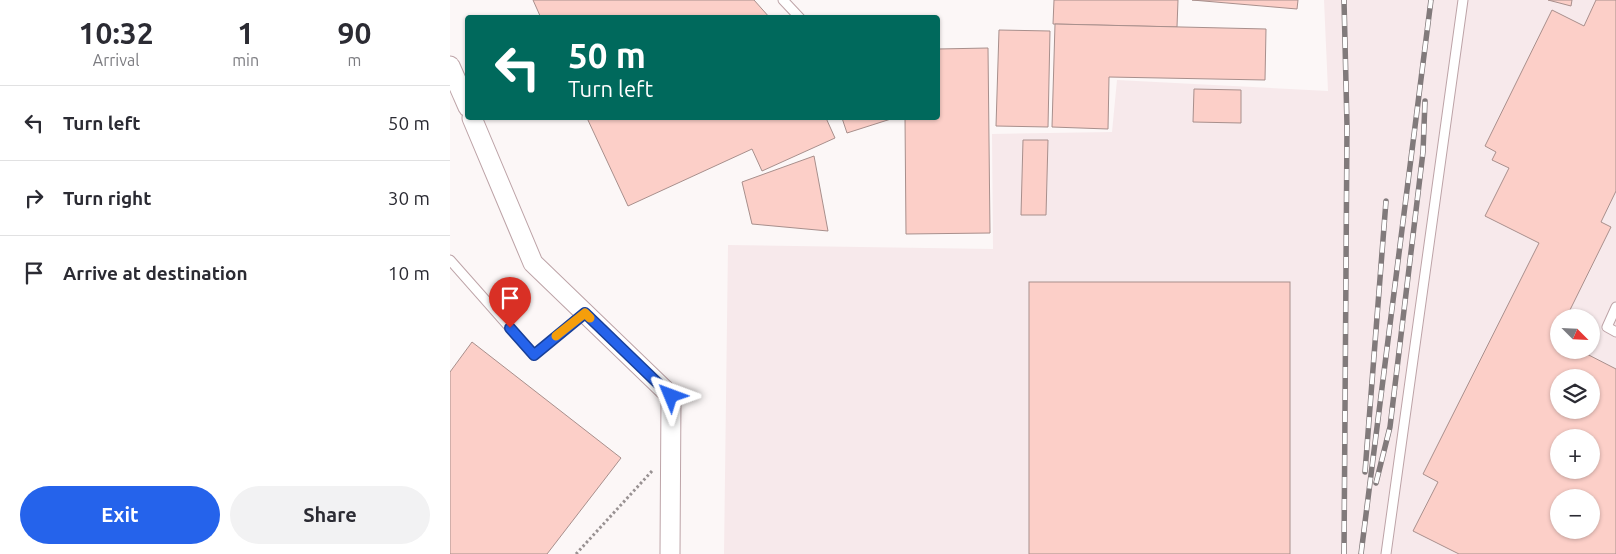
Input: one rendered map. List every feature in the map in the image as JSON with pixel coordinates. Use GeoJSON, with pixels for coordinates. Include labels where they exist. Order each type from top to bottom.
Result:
{"type":"FeatureCollection","features":[{"type":"Feature","properties":{"kind":"street"},"geometry":{"type":"LineString","coordinates":[[450,66],[465,100]]}},
{"type":"Feature","properties":{"kind":"street"},"geometry":{"type":"LineString","coordinates":[[473,120],[533,263],[671,396],[670,554]]}},
{"type":"Feature","properties":{"kind":"lane"},"geometry":{"type":"LineString","coordinates":[[783,0],[797,15]]}},
{"type":"Feature","properties":{"kind":"lane"},"geometry":{"type":"LineString","coordinates":[[1386,554],[1463,0]]}},
{"type":"Feature","properties":{"kind":"lane"},"geometry":{"type":"LineString","coordinates":[[450,260],[534,355],[585,313]]}},
{"type":"Feature","properties":{"kind":"lane"},"geometry":{"type":"LineString","coordinates":[[1616,307],[1607,327],[1616,332]]}},
{"type":"Feature","properties":{"kind":"path"},"geometry":{"type":"LineString","coordinates":[[576,554],[671,450]]}},
{"type":"Feature","properties":{"kind":"shaded area"},"geometry":{"type":"Polygon","coordinates":[[[1324,0],[1616,0],[1616,554],[724,554],[728,245],[993,249],[992,134],[1112,132],[1117,80],[1328,91],[1324,0]]]}},
{"type":"Feature","properties":{"kind":"building"},"geometry":{"type":"Polygon","coordinates":[[[533,0],[754,0],[767,15],[540,15],[533,0]]]}},
{"type":"Feature","properties":{"kind":"building"},"geometry":{"type":"Polygon","coordinates":[[[1054,0],[1178,0],[1177,27],[1053,24],[1054,0]]]}},
{"type":"Feature","properties":{"kind":"building"},"geometry":{"type":"Polygon","coordinates":[[[1192,0],[1298,0],[1297,9],[1192,0]]]}},
{"type":"Feature","properties":{"kind":"building"},"geometry":{"type":"Polygon","coordinates":[[[1548,0],[1572,0],[1571,6],[1548,0]]]}},
{"type":"Feature","properties":{"kind":"building"},"geometry":{"type":"Polygon","coordinates":[[[1596,0],[1616,0],[1616,191],[1601,222],[1611,227],[1570,309],[1550,309],[1550,359],[1597,359],[1616,369],[1616,554],[1459,554],[1413,531],[1438,482],[1423,474],[1539,243],[1485,216],[1509,168],[1492,160],[1496,152],[1485,146],[1552,10],[1584,26],[1596,0]]]}},
{"type":"Feature","properties":{"kind":"building"},"geometry":{"type":"Polygon","coordinates":[[[1055,24],[1266,29],[1265,80],[1109,77],[1108,129],[1052,127],[1055,24]]]}},
{"type":"Feature","properties":{"kind":"building"},"geometry":{"type":"Polygon","coordinates":[[[999,30],[1050,31],[1048,127],[996,126],[999,30]]]}},
{"type":"Feature","properties":{"kind":"building"},"geometry":{"type":"Polygon","coordinates":[[[988,48],[990,233],[906,234],[905,120],[940,120],[940,49],[988,48]]]}},
{"type":"Feature","properties":{"kind":"building"},"geometry":{"type":"Polygon","coordinates":[[[1194,89],[1241,90],[1241,123],[1193,122],[1194,89]]]}},
{"type":"Feature","properties":{"kind":"building"},"geometry":{"type":"Polygon","coordinates":[[[588,120],[827,120],[835,138],[762,171],[752,149],[628,206],[588,120]]]}},
{"type":"Feature","properties":{"kind":"building"},"geometry":{"type":"Polygon","coordinates":[[[843,120],[888,120],[847,133],[843,120]]]}},
{"type":"Feature","properties":{"kind":"building"},"geometry":{"type":"Polygon","coordinates":[[[1023,140],[1048,140],[1046,215],[1021,215],[1023,140]]]}},
{"type":"Feature","properties":{"kind":"building"},"geometry":{"type":"Polygon","coordinates":[[[814,156],[828,231],[752,224],[742,182],[814,156]]]}},
{"type":"Feature","properties":{"kind":"building"},"geometry":{"type":"Polygon","coordinates":[[[1029,282],[1290,282],[1290,554],[1029,554],[1029,282]]]}},
{"type":"Feature","properties":{"kind":"building"},"geometry":{"type":"Polygon","coordinates":[[[472,342],[621,458],[547,554],[450,554],[450,372],[472,342]]]}},
{"type":"Feature","properties":{"kind":"railway"},"geometry":{"type":"LineString","coordinates":[[1344,0],[1347,126],[1344,554]]}},
{"type":"Feature","properties":{"kind":"railway"},"geometry":{"type":"LineString","coordinates":[[1361,554],[1431,0]]}},
{"type":"Feature","properties":{"kind":"railway"},"geometry":{"type":"LineString","coordinates":[[1376,483],[1390,427],[1423,152],[1425,101]]}},
{"type":"Feature","properties":{"kind":"railway"},"geometry":{"type":"LineString","coordinates":[[1365,472],[1386,201]]}},
{"type":"Feature","properties":{"kind":"slow traffic"},"geometry":{"type":"LineString","coordinates":[[556,336],[585,313],[590,318]]}},
{"type":"Feature","properties":{"kind":"route"},"geometry":{"type":"LineString","coordinates":[[510,328],[534,355],[585,313],[671,396]]}}]}
